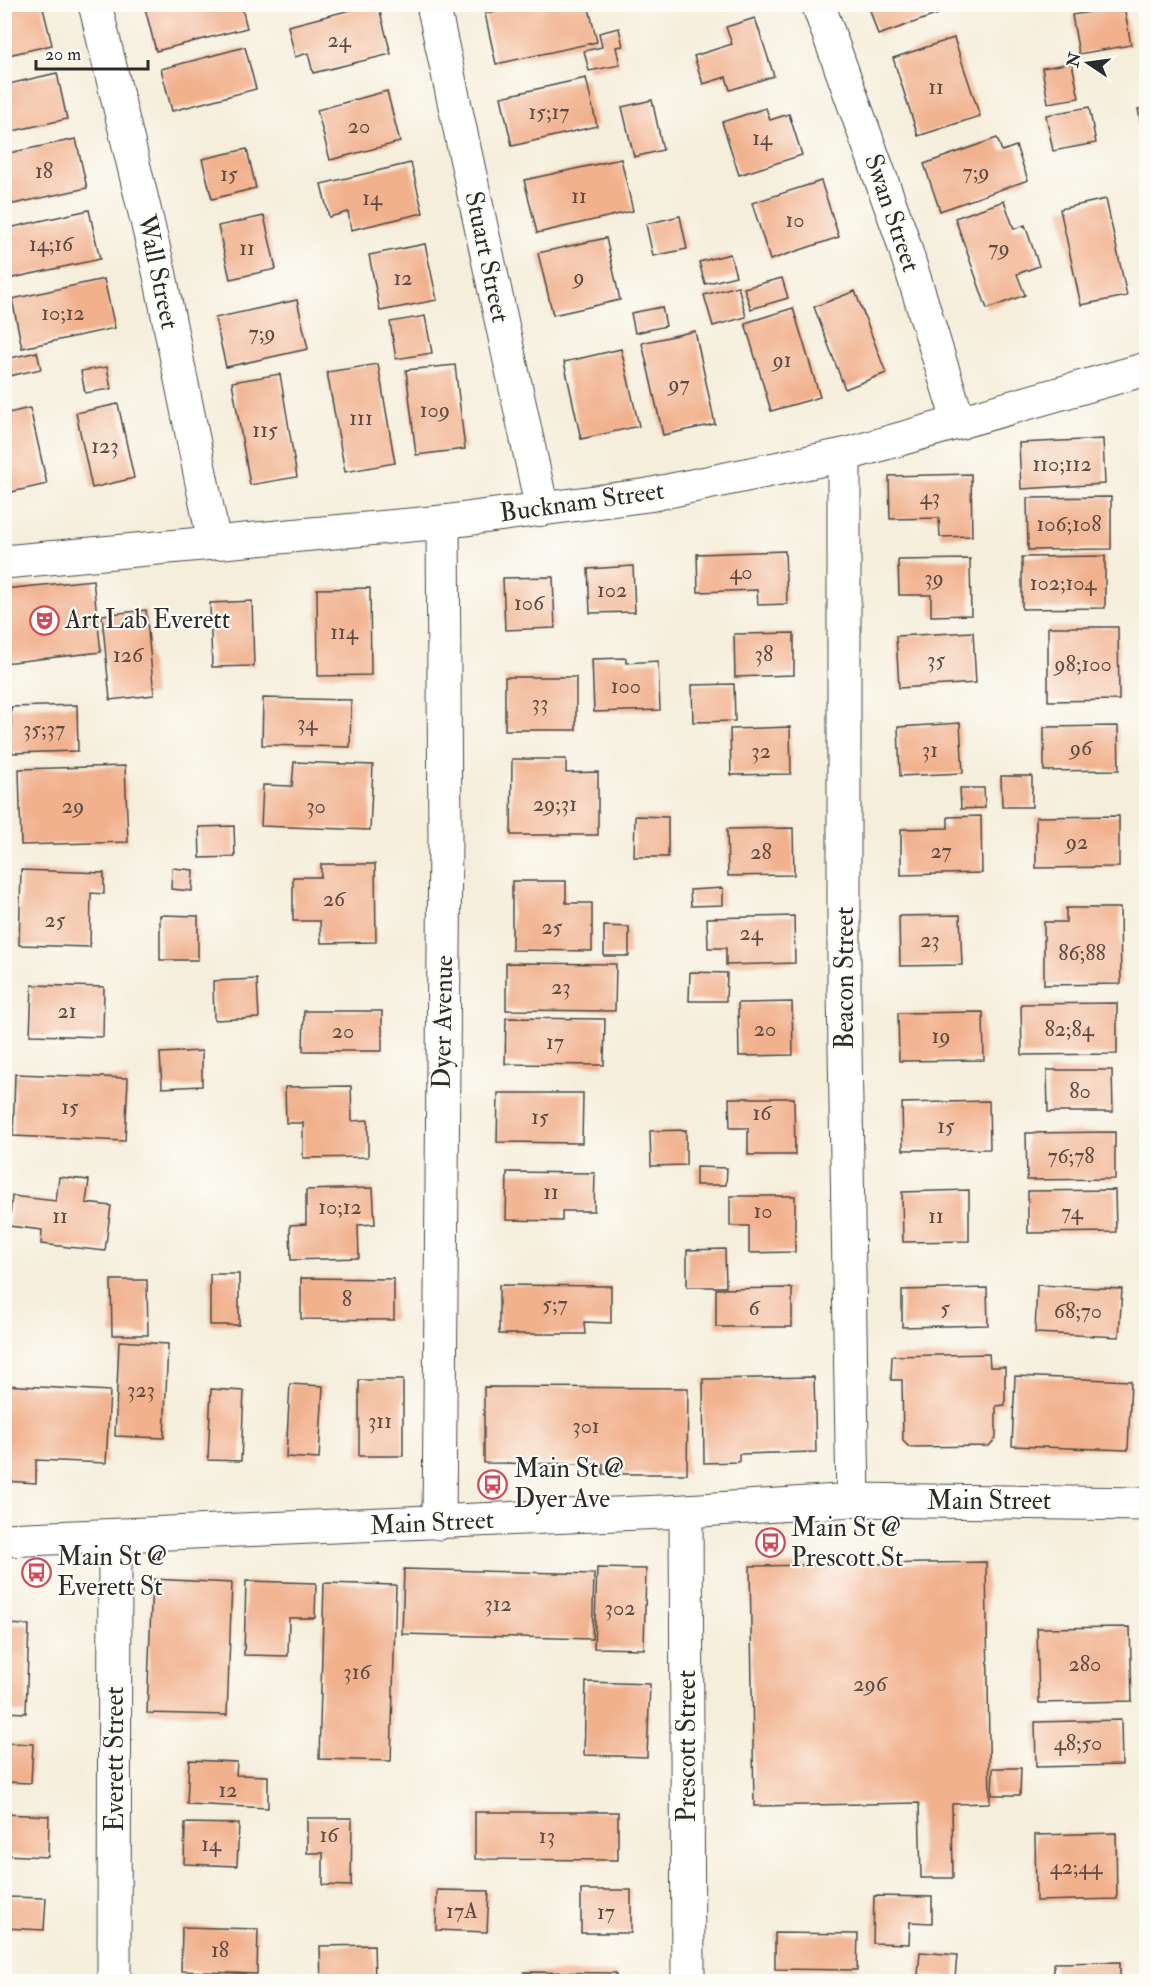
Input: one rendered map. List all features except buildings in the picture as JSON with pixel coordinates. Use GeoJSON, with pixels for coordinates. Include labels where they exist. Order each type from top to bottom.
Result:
{"type":"FeatureCollection","features":[{"type":"Feature","properties":{"kind":"street","name":"Wall Street"},"geometry":{"type":"LineString","coordinates":[[95,4],[159,272],[214,542]]}},
{"type":"Feature","properties":{"kind":"street","name":"Stuart Street"},"geometry":{"type":"LineString","coordinates":[[432,4],[542,509]]}},
{"type":"Feature","properties":{"kind":"street","name":"Swan Street"},"geometry":{"type":"LineString","coordinates":[[818,4],[900,232],[959,423]]}},
{"type":"Feature","properties":{"kind":"street","name":"Bucknam Street"},"geometry":{"type":"LineString","coordinates":[[4,562],[443,522],[648,495],[844,455],[1146,369]]}},
{"type":"Feature","properties":{"kind":"street","name":"Beacon Street"},"geometry":{"type":"LineString","coordinates":[[844,455],[844,991],[853,1500]]}},
{"type":"Feature","properties":{"kind":"street","name":"Dyer Avenue"},"geometry":{"type":"LineString","coordinates":[[439,1522],[445,837],[443,522]]}},
{"type":"Feature","properties":{"kind":"street","name":"Main Street"},"geometry":{"type":"LineString","coordinates":[[4,1539],[686,1511],[853,1500],[1146,1504]]}},
{"type":"Feature","properties":{"kind":"street","name":"Prescott Street"},"geometry":{"type":"LineString","coordinates":[[686,1511],[688,1982]]}},
{"type":"Feature","properties":{"kind":"street","name":"Everett Street"},"geometry":{"type":"LineString","coordinates":[[114,1982],[115,1536]]}},
{"type":"Feature","properties":{"kind":"place","name":"Art Lab Everett"},"geometry":{"type":"Point","coordinates":[44,620]}},
{"type":"Feature","properties":{"kind":"place","name":"Main St @ Dyer Ave"},"geometry":{"type":"Point","coordinates":[493,1484]}},
{"type":"Feature","properties":{"kind":"place","name":"Main St @ Prescott St"},"geometry":{"type":"Point","coordinates":[770,1543]}},
{"type":"Feature","properties":{"kind":"place","name":"Main St @ Everett St"},"geometry":{"type":"Point","coordinates":[36,1572]}}]}
